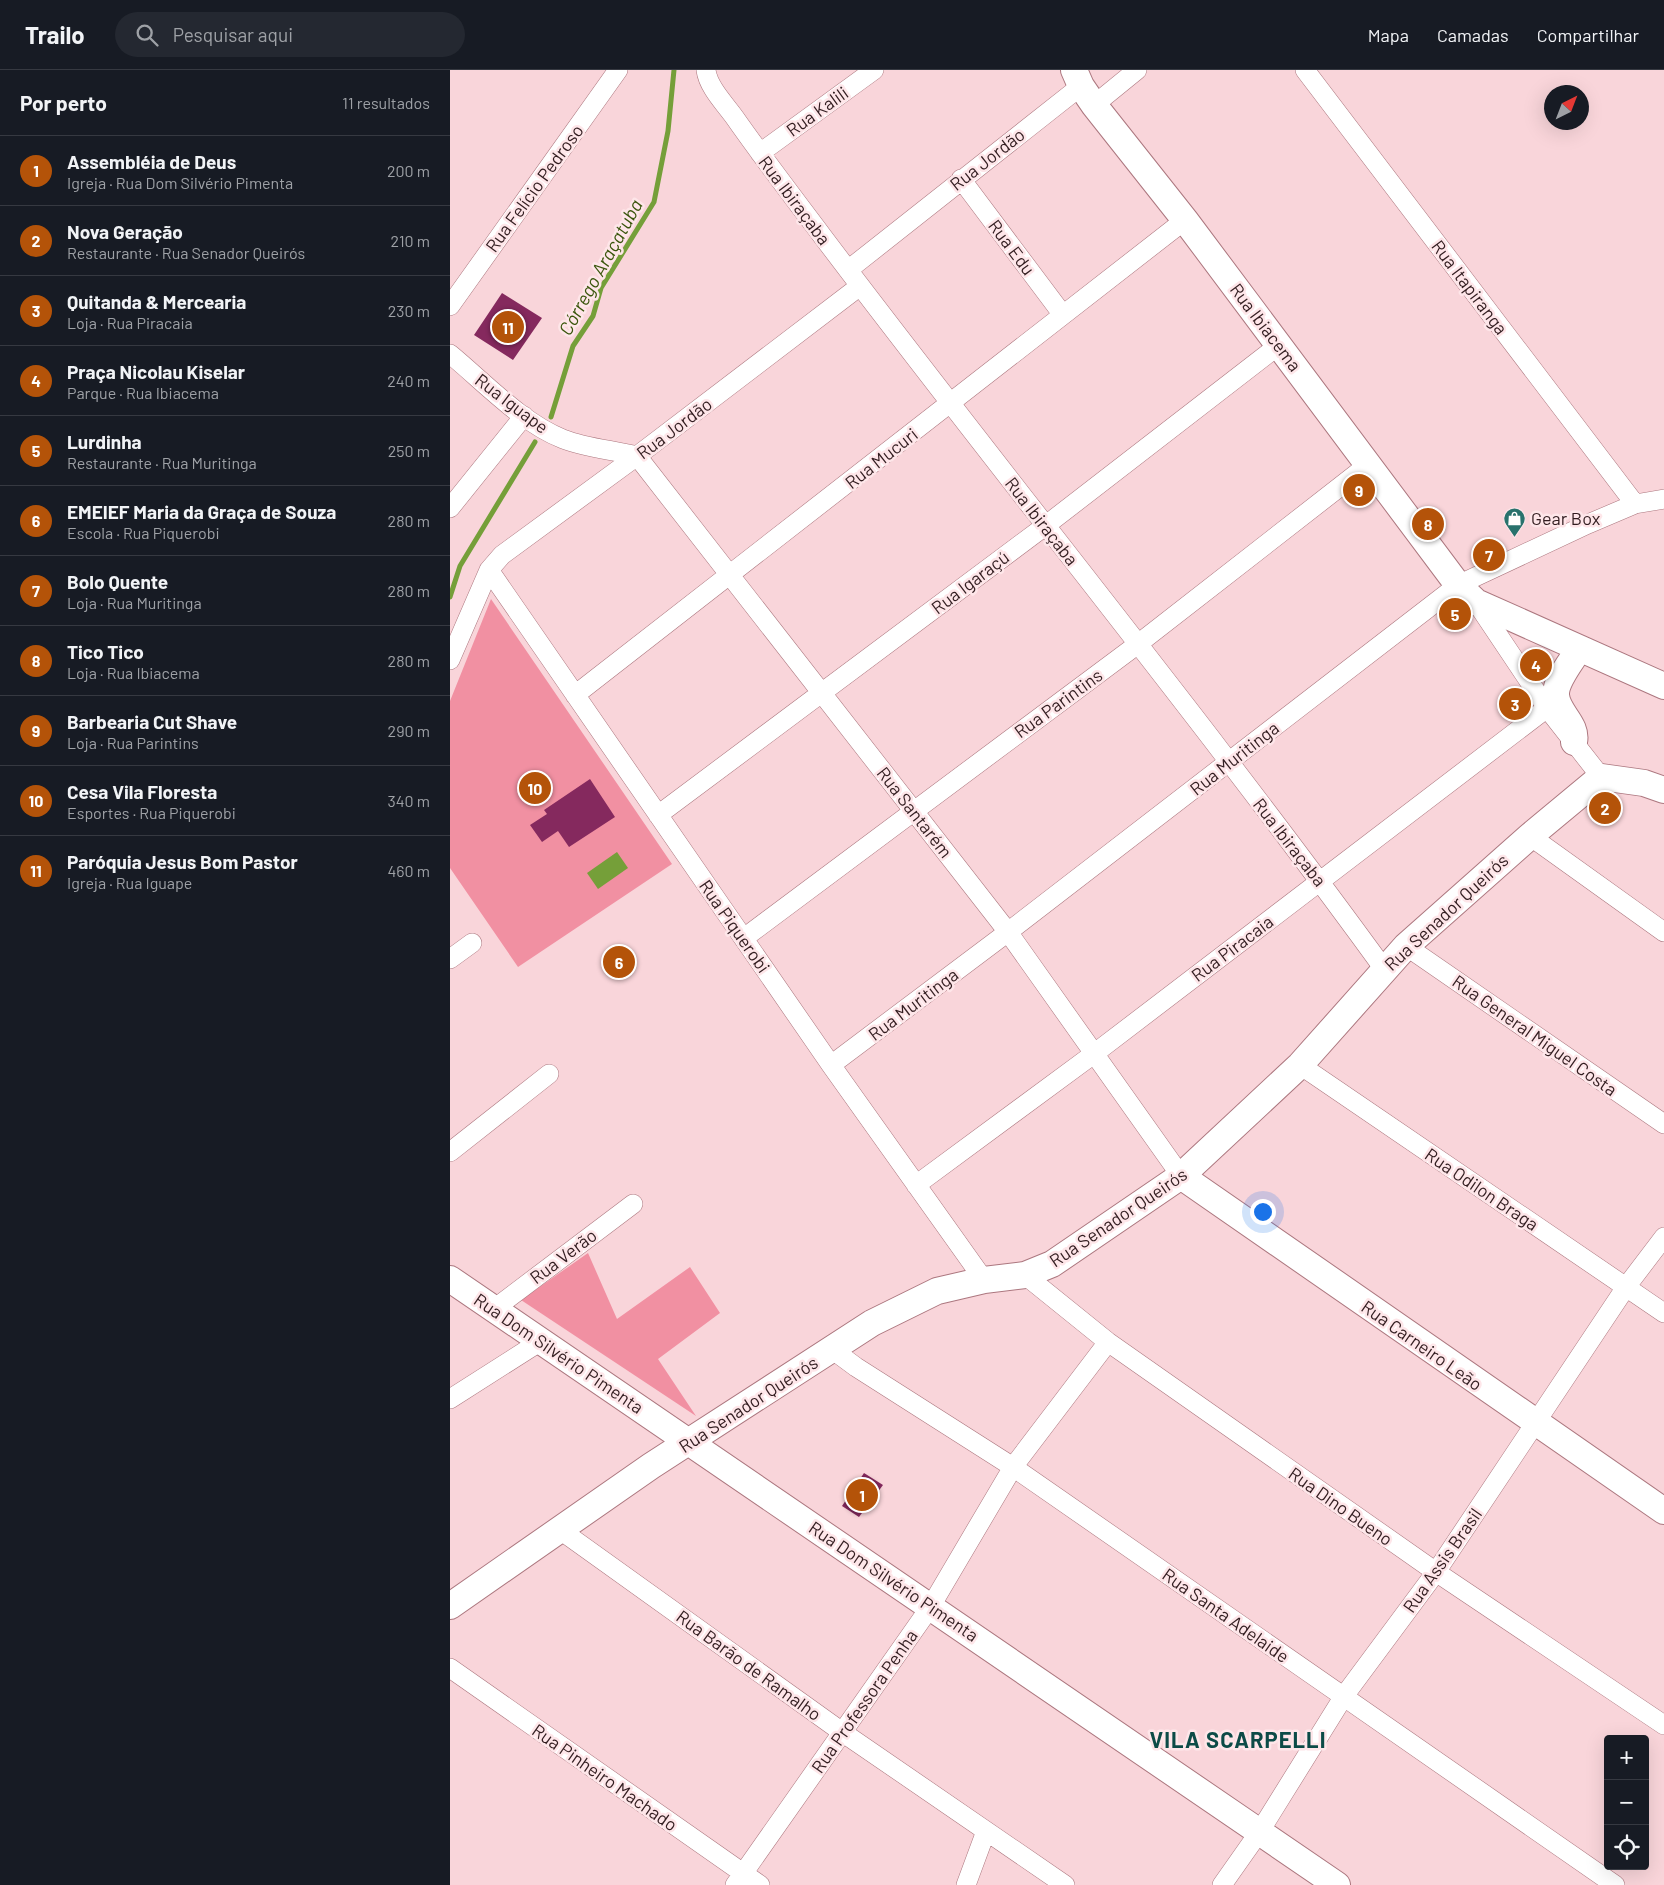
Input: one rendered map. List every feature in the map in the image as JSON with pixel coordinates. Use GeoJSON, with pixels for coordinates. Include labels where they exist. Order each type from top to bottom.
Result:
{"type":"FeatureCollection","features":[{"type":"Feature","properties":{"kind":"street","name":"Rua Ibiraçaba"},"geometry":{"type":"LineString","coordinates":[[706,70],[713,86],[760,153],[860,286],[1320,881],[1384,969]]}},
{"type":"Feature","properties":{"kind":"street","name":"Rua Kalili"},"geometry":{"type":"LineString","coordinates":[[760,153],[874,70]]}},
{"type":"Feature","properties":{"kind":"street","name":"Rua Jordão"},"geometry":{"type":"LineString","coordinates":[[848,270],[961,179],[1083,87],[1137,70]]}},
{"type":"Feature","properties":{"kind":"street","name":"Rua Itapiranga"},"geometry":{"type":"LineString","coordinates":[[1306,70],[1635,504]]}},
{"type":"Feature","properties":{"kind":"street","name":"Rua Felício Pedroso"},"geometry":{"type":"LineString","coordinates":[[450,306],[615,71]]}},
{"type":"Feature","properties":{"kind":"street","name":"Rua Ibiacema"},"geometry":{"type":"LineString","coordinates":[[1083,87],[1467,593],[1547,708],[1601,777]]}},
{"type":"Feature","properties":{"kind":"street","name":"Rua Edu"},"geometry":{"type":"LineString","coordinates":[[961,179],[1063,315]]}},
{"type":"Feature","properties":{"kind":"street","name":"Rua Mucuri"},"geometry":{"type":"LineString","coordinates":[[576,695],[1185,220]]}},
{"type":"Feature","properties":{"kind":"street","name":"Rua Jordão"},"geometry":{"type":"LineString","coordinates":[[450,660],[489,570],[502,555],[638,456],[860,286]]}},
{"type":"Feature","properties":{"kind":"street","name":"Rua Igaraçú"},"geometry":{"type":"LineString","coordinates":[[658,815],[1045,526],[1279,345]]}},
{"type":"Feature","properties":{"kind":"street","name":"Rua Iguape"},"geometry":{"type":"LineString","coordinates":[[450,354],[524,416],[564,440],[638,456]]}},
{"type":"Feature","properties":{"kind":"street"},"geometry":{"type":"LineString","coordinates":[[450,508],[524,416]]}},
{"type":"Feature","properties":{"kind":"street","name":"Rua Santarém"},"geometry":{"type":"LineString","coordinates":[[638,456],[1008,932],[1095,1052],[1181,1176]]}},
{"type":"Feature","properties":{"kind":"street","name":"Rua Parintins"},"geometry":{"type":"LineString","coordinates":[[744,938],[913,810],[1138,644],[1369,464]]}},
{"type":"Feature","properties":{"kind":"street","name":"Rua Muritinga"},"geometry":{"type":"LineString","coordinates":[[832,1065],[1228,762],[1467,593],[1588,524],[1635,504],[1664,499]]}},
{"type":"Feature","properties":{"kind":"street","name":"Rua Piquerobi"},"geometry":{"type":"LineString","coordinates":[[489,570],[832,1065],[984,1280]]}},
{"type":"Feature","properties":{"kind":"street"},"geometry":{"type":"LineString","coordinates":[[1467,593],[1579,649],[1664,686]]}},
{"type":"Feature","properties":{"kind":"street"},"geometry":{"type":"LineString","coordinates":[[1574,742],[1576,733],[1556,696],[1558,685],[1579,649]]}},
{"type":"Feature","properties":{"kind":"street","name":"Rua Piracaia"},"geometry":{"type":"LineString","coordinates":[[916,1185],[1095,1052],[1547,708]]}},
{"type":"Feature","properties":{"kind":"street"},"geometry":{"type":"LineString","coordinates":[[1601,777],[1644,782],[1664,790]]}},
{"type":"Feature","properties":{"kind":"street","name":"Rua Senador Queirós"},"geometry":{"type":"LineString","coordinates":[[450,1606],[558,1529],[872,1323],[937,1291],[984,1280],[1025,1275],[1052,1264],[1181,1176],[1300,1065],[1406,946],[1530,836],[1601,777]]}},
{"type":"Feature","properties":{"kind":"street"},"geometry":{"type":"LineString","coordinates":[[1530,836],[1664,932]]}},
{"type":"Feature","properties":{"kind":"street"},"geometry":{"type":"LineString","coordinates":[[450,960],[472,943]]}},
{"type":"Feature","properties":{"kind":"street","name":"Rua General Miguel Costa"},"geometry":{"type":"LineString","coordinates":[[1406,946],[1664,1124]]}},
{"type":"Feature","properties":{"kind":"street","name":"Rua Odilon Braga"},"geometry":{"type":"LineString","coordinates":[[1300,1065],[1664,1314]]}},
{"type":"Feature","properties":{"kind":"street"},"geometry":{"type":"LineString","coordinates":[[450,1152],[549,1074]]}},
{"type":"Feature","properties":{"kind":"street","name":"Rua Carneiro Leão"},"geometry":{"type":"LineString","coordinates":[[1181,1176],[1664,1512]]}},
{"type":"Feature","properties":{"kind":"street","name":"Rua Verão"},"geometry":{"type":"LineString","coordinates":[[494,1309],[632,1204]]}},
{"type":"Feature","properties":{"kind":"street","name":"Rua Assis Brasil"},"geometry":{"type":"LineString","coordinates":[[1222,1885],[1260,1831],[1344,1696],[1436,1572],[1626,1287],[1664,1237]]}},
{"type":"Feature","properties":{"kind":"street","name":"Rua Dino Bueno"},"geometry":{"type":"LineString","coordinates":[[1025,1275],[1108,1342],[1436,1572],[1664,1725]]}},
{"type":"Feature","properties":{"kind":"street","name":"Rua Dom Silvério Pimenta"},"geometry":{"type":"LineString","coordinates":[[450,1279],[1337,1885]]}},
{"type":"Feature","properties":{"kind":"street"},"geometry":{"type":"LineString","coordinates":[[450,1399],[541,1341]]}},
{"type":"Feature","properties":{"kind":"street","name":"Rua Professora Penha"},"geometry":{"type":"LineString","coordinates":[[739,1879],[931,1606],[1013,1467],[1108,1342]]}},
{"type":"Feature","properties":{"kind":"street","name":"Rua Santa Adelaide"},"geometry":{"type":"LineString","coordinates":[[833,1350],[856,1367],[1013,1467],[1615,1885]]}},
{"type":"Feature","properties":{"kind":"street","name":"Rua Barão de Ramalho"},"geometry":{"type":"LineString","coordinates":[[558,1529],[842,1732],[1065,1885]]}},
{"type":"Feature","properties":{"kind":"street","name":"Rua Pinheiro Machado"},"geometry":{"type":"LineString","coordinates":[[450,1668],[739,1879],[760,1885]]}},
{"type":"Feature","properties":{"kind":"street"},"geometry":{"type":"LineString","coordinates":[[966,1885],[986,1831]]}},
{"type":"Feature","properties":{"kind":"shaded area"},"geometry":{"type":"Polygon","coordinates":[[[491,599],[672,864],[518,967],[450,868],[450,701],[491,599]]]}},
{"type":"Feature","properties":{"kind":"shaded area"},"geometry":{"type":"Polygon","coordinates":[[[1528,650],[1546,653],[1549,662],[1545,676],[1538,679],[1522,658],[1528,650]]]}},
{"type":"Feature","properties":{"kind":"shaded area"},"geometry":{"type":"Polygon","coordinates":[[[617,852],[628,868],[598,889],[587,873],[617,852]]]}},
{"type":"Feature","properties":{"kind":"shaded area"},"geometry":{"type":"Polygon","coordinates":[[[588,1253],[617,1319],[690,1267],[720,1313],[658,1359],[696,1416],[521,1300],[588,1253]]]}},
{"type":"Feature","properties":{"kind":"building"},"geometry":{"type":"Polygon","coordinates":[[[502,293],[542,318],[513,360],[474,335],[502,293]]]}},
{"type":"Feature","properties":{"kind":"building"},"geometry":{"type":"Polygon","coordinates":[[[590,779],[615,817],[569,847],[558,831],[542,842],[530,825],[547,814],[544,810],[590,779]]]}},
{"type":"Feature","properties":{"kind":"building"},"geometry":{"type":"Polygon","coordinates":[[[864,1473],[883,1485],[859,1517],[842,1506],[864,1473]]]}},
{"type":"Feature","properties":{"kind":"waterway","name":"Córrego Araçatuba"},"geometry":{"type":"LineString","coordinates":[[551,417],[573,346],[593,316],[601,288],[654,202],[668,131],[674,70]]}},
{"type":"Feature","properties":{"kind":"waterway","name":"Córrego Araçatuba"},"geometry":{"type":"LineString","coordinates":[[450,597],[460,566],[535,442]]}},
{"type":"Feature","properties":{"kind":"place","name":"Paróquia Jesus Bom Pastor"},"geometry":{"type":"Point","coordinates":[508,327]}},
{"type":"Feature","properties":{"kind":"place","name":"Barbearia Cut Shave"},"geometry":{"type":"Point","coordinates":[1359,490]}},
{"type":"Feature","properties":{"kind":"place","name":"Tico Tico"},"geometry":{"type":"Point","coordinates":[1428,524]}},
{"type":"Feature","properties":{"kind":"place","name":"Gear Box"},"geometry":{"type":"Point","coordinates":[1515,537]}},
{"type":"Feature","properties":{"kind":"place","name":"Bolo Quente"},"geometry":{"type":"Point","coordinates":[1489,555]}},
{"type":"Feature","properties":{"kind":"place","name":"Lurdinha"},"geometry":{"type":"Point","coordinates":[1455,614]}},
{"type":"Feature","properties":{"kind":"place","name":"Praça Nicolau Kiselar"},"geometry":{"type":"Point","coordinates":[1536,665]}},
{"type":"Feature","properties":{"kind":"place","name":"Quitanda & Mercearia"},"geometry":{"type":"Point","coordinates":[1515,704]}},
{"type":"Feature","properties":{"kind":"place","name":"Cesa Vila Floresta"},"geometry":{"type":"Point","coordinates":[535,788]}},
{"type":"Feature","properties":{"kind":"place","name":"Nova Geração"},"geometry":{"type":"Point","coordinates":[1605,808]}},
{"type":"Feature","properties":{"kind":"place","name":"EMEIEF Maria da Graça de Souza"},"geometry":{"type":"Point","coordinates":[619,962]}},
{"type":"Feature","properties":{"kind":"place","name":"Assembléia de Deus"},"geometry":{"type":"Point","coordinates":[862,1495]}},
{"type":"Feature","properties":{"kind":"district","name":"VILA SCARPELLI"},"geometry":{"type":"Point","coordinates":[1238,1739]}}]}
